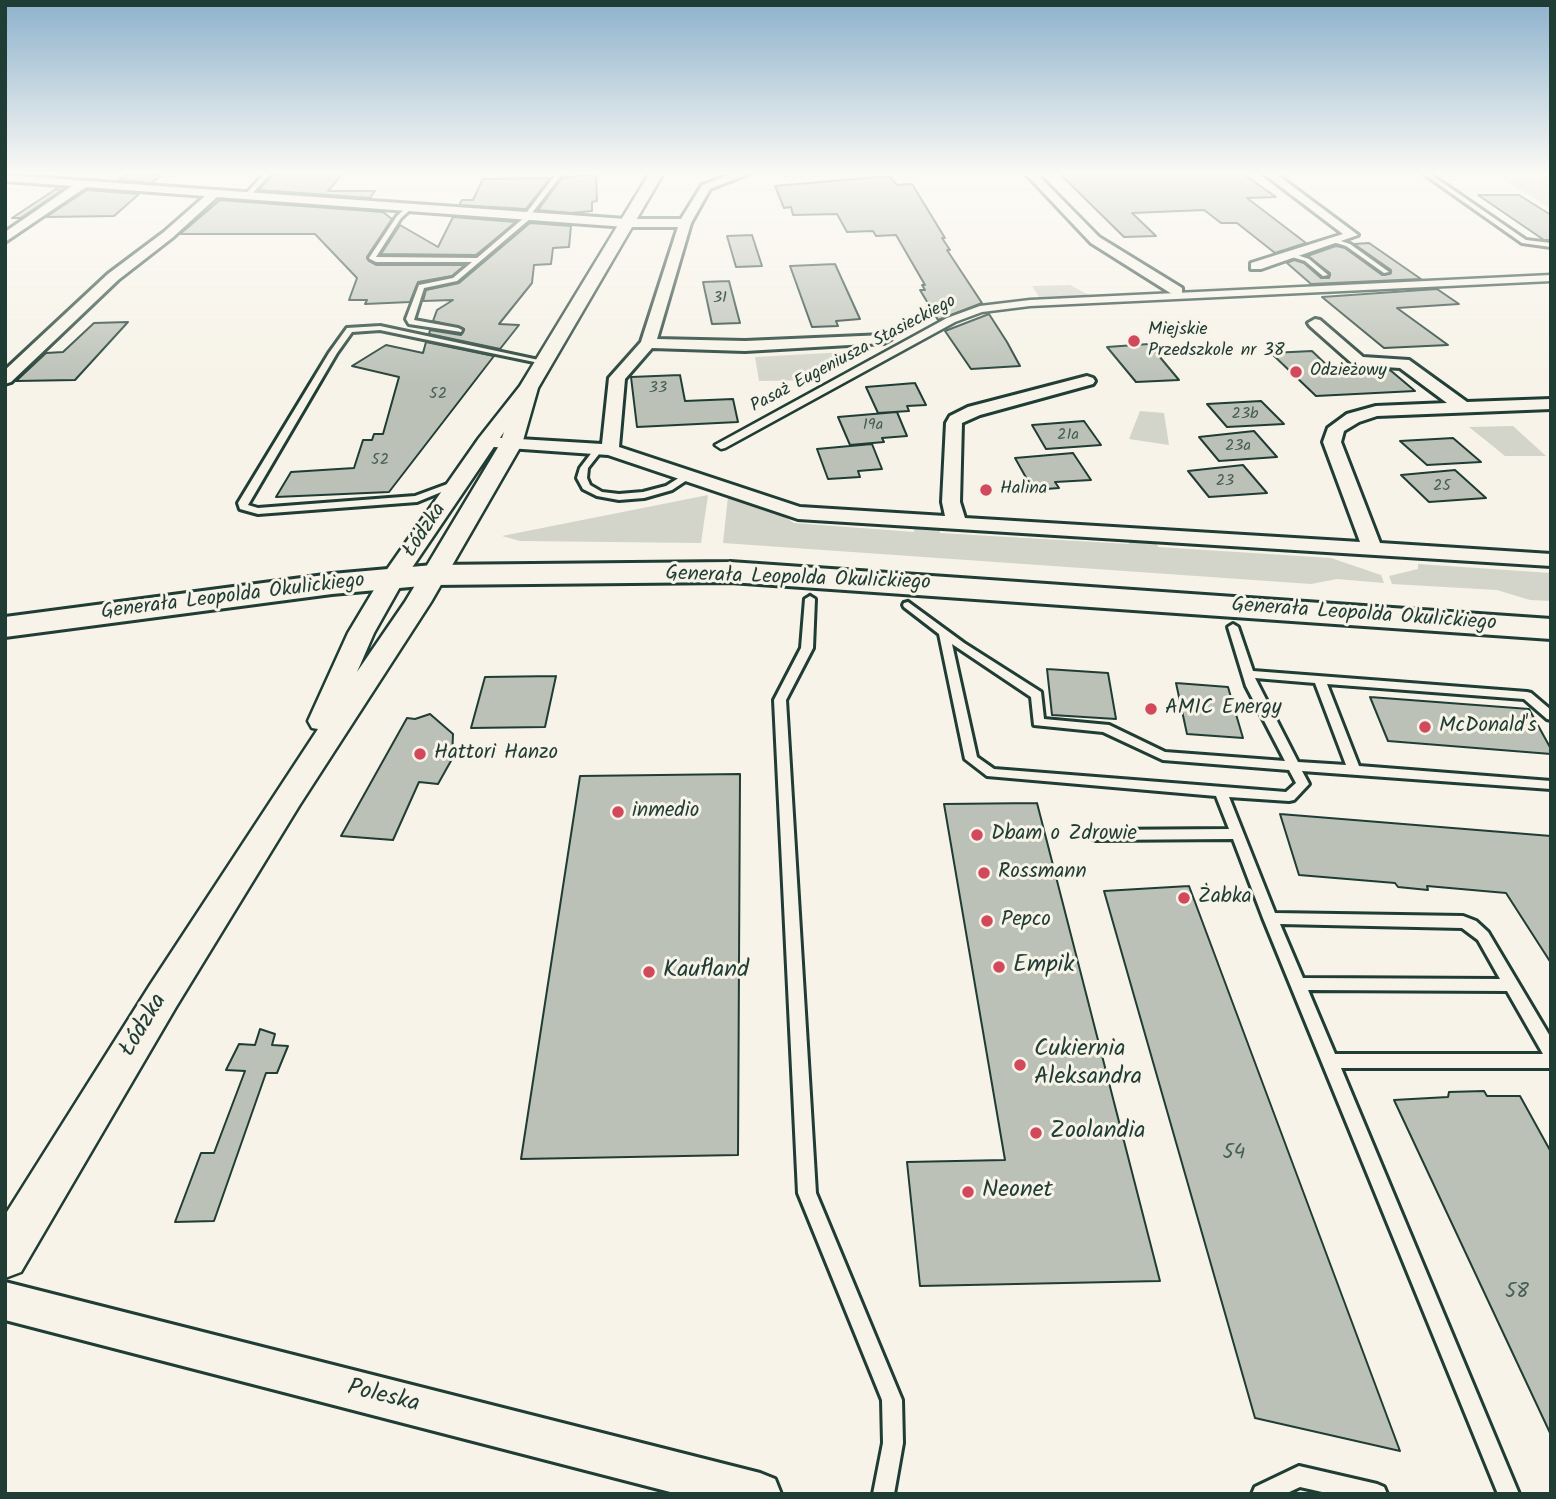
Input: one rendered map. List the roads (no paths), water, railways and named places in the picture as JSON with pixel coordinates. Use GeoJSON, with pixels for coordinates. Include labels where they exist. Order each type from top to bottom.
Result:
{"type":"FeatureCollection","features":[{"type":"Feature","properties":{"kind":"main road","name":"Generała Leopolda Okulickiego"},"geometry":{"type":"LineString","coordinates":[[5,654],[386,591],[730,572],[1551,629]]}},
{"type":"Feature","properties":{"kind":"main road","name":"Generała Leopolda Okulickiego"},"geometry":{"type":"LineString","coordinates":[[5,627],[332,584],[386,591]]}},
{"type":"Feature","properties":{"kind":"main road","name":"Generała Leopolda Okulickiego"},"geometry":{"type":"LineString","coordinates":[[425,589],[908,605],[1551,650]]}},
{"type":"Feature","properties":{"kind":"street"},"geometry":{"type":"LineString","coordinates":[[5,379],[113,277],[156,244]]}},
{"type":"Feature","properties":{"kind":"street","name":"Łódzka"},"geometry":{"type":"LineString","coordinates":[[288,798],[361,633],[486,442],[528,388],[614,244]]}},
{"type":"Feature","properties":{"kind":"street"},"geometry":{"type":"LineString","coordinates":[[604,450],[617,378],[648,343],[679,244]]}},
{"type":"Feature","properties":{"kind":"street"},"geometry":{"type":"LineString","coordinates":[[1101,244],[1177,291]]}},
{"type":"Feature","properties":{"kind":"street"},"geometry":{"type":"LineString","coordinates":[[1256,267],[1326,244]]}},
{"type":"Feature","properties":{"kind":"street","name":"Pasaż Eugeniusza Stasieckiego"},"geometry":{"type":"LineString","coordinates":[[721,445],[940,326],[980,309],[1030,303],[1551,278]]}},
{"type":"Feature","properties":{"kind":"street"},"geometry":{"type":"LineString","coordinates":[[1315,323],[1359,362],[1405,363],[1463,407]]}},
{"type":"Feature","properties":{"kind":"street"},"geometry":{"type":"LineString","coordinates":[[648,343],[745,346],[884,339]]}},
{"type":"Feature","properties":{"kind":"street"},"geometry":{"type":"LineString","coordinates":[[957,524],[951,502],[956,420],[974,411],[1087,381]]}},
{"type":"Feature","properties":{"kind":"street","name":"Łódzka"},"geometry":{"type":"LineString","coordinates":[[5,1256],[163,996],[425,589],[511,444],[528,388]]}},
{"type":"Feature","properties":{"kind":"street"},"geometry":{"type":"LineString","coordinates":[[1373,550],[1332,442],[1336,428],[1353,418],[1376,411],[1551,404]]}},
{"type":"Feature","properties":{"kind":"street"},"geometry":{"type":"LineString","coordinates":[[486,442],[604,450],[797,513],[1551,560]]}},
{"type":"Feature","properties":{"kind":"street","name":"Poleska"},"geometry":{"type":"LineString","coordinates":[[5,1301],[760,1494]]}},
{"type":"Feature","properties":{"kind":"lane"},"geometry":{"type":"LineString","coordinates":[[381,244],[372,258],[376,260],[477,260]]}},
{"type":"Feature","properties":{"kind":"lane"},"geometry":{"type":"LineString","coordinates":[[458,330],[417,325],[410,319],[421,286],[455,280],[496,244]]}},
{"type":"Feature","properties":{"kind":"lane"},"geometry":{"type":"LineString","coordinates":[[1345,244],[1386,272]]}},
{"type":"Feature","properties":{"kind":"lane"},"geometry":{"type":"LineString","coordinates":[[1291,255],[1307,260],[1325,275]]}},
{"type":"Feature","properties":{"kind":"lane"},"geometry":{"type":"LineString","coordinates":[[458,484],[417,499],[258,511],[243,507],[333,353],[350,330],[380,328],[544,362]]}},
{"type":"Feature","properties":{"kind":"lane"},"geometry":{"type":"LineString","coordinates":[[604,450],[584,468],[582,478],[586,486],[600,494],[619,497],[644,495],[669,488],[688,476]]}},
{"type":"Feature","properties":{"kind":"lane"},"geometry":{"type":"LineString","coordinates":[[810,600],[807,648],[780,700],[807,1192],[892,1400],[893,1443],[883,1494]]}},
{"type":"Feature","properties":{"kind":"lane"},"geometry":{"type":"LineString","coordinates":[[908,605],[944,634],[1037,695],[1038,722],[1105,728],[1163,756],[1551,785]]}},
{"type":"Feature","properties":{"kind":"lane"},"geometry":{"type":"LineString","coordinates":[[944,634],[971,759],[991,773],[1289,797],[1303,784],[1296,765],[1252,686],[1233,627]]}},
{"type":"Feature","properties":{"kind":"lane"},"geometry":{"type":"LineString","coordinates":[[1248,674],[1527,696],[1551,701]]}},
{"type":"Feature","properties":{"kind":"lane"},"geometry":{"type":"LineString","coordinates":[[1320,681],[1354,769]]}},
{"type":"Feature","properties":{"kind":"lane"},"geometry":{"type":"LineString","coordinates":[[1527,696],[1551,716]]}},
{"type":"Feature","properties":{"kind":"lane"},"geometry":{"type":"LineString","coordinates":[[1222,792],[1270,918],[1508,1494]]}},
{"type":"Feature","properties":{"kind":"lane"},"geometry":{"type":"LineString","coordinates":[[1096,835],[1236,834]]}},
{"type":"Feature","properties":{"kind":"lane"},"geometry":{"type":"LineString","coordinates":[[1270,918],[1463,922],[1478,930],[1551,1053]]}},
{"type":"Feature","properties":{"kind":"lane"},"geometry":{"type":"LineString","coordinates":[[1298,985],[1511,985]]}},
{"type":"Feature","properties":{"kind":"lane"},"geometry":{"type":"LineString","coordinates":[[1330,1061],[1551,1061]]}},
{"type":"Feature","properties":{"kind":"lane"},"geometry":{"type":"LineString","coordinates":[[1262,1494],[1299,1476],[1377,1494]]}},
{"type":"Feature","properties":{"kind":"place","name":"Miejskie Przedszkole nr 38"},"geometry":{"type":"Point","coordinates":[1134,341]}},
{"type":"Feature","properties":{"kind":"place","name":"Odzieżowy"},"geometry":{"type":"Point","coordinates":[1296,372]}},
{"type":"Feature","properties":{"kind":"place","name":"Halina"},"geometry":{"type":"Point","coordinates":[986,490]}},
{"type":"Feature","properties":{"kind":"place","name":"AMIC Energy"},"geometry":{"type":"Point","coordinates":[1151,709]}},
{"type":"Feature","properties":{"kind":"place","name":"McDonald's"},"geometry":{"type":"Point","coordinates":[1425,727]}},
{"type":"Feature","properties":{"kind":"place","name":"Hattori Hanzo"},"geometry":{"type":"Point","coordinates":[420,754]}},
{"type":"Feature","properties":{"kind":"place","name":"inmedio"},"geometry":{"type":"Point","coordinates":[618,812]}},
{"type":"Feature","properties":{"kind":"place","name":"Dbam o Zdrowie"},"geometry":{"type":"Point","coordinates":[977,835]}},
{"type":"Feature","properties":{"kind":"place","name":"Rossmann"},"geometry":{"type":"Point","coordinates":[984,873]}},
{"type":"Feature","properties":{"kind":"place","name":"Żabka"},"geometry":{"type":"Point","coordinates":[1184,898]}},
{"type":"Feature","properties":{"kind":"place","name":"Pepco"},"geometry":{"type":"Point","coordinates":[987,921]}},
{"type":"Feature","properties":{"kind":"place","name":"Empik"},"geometry":{"type":"Point","coordinates":[999,967]}},
{"type":"Feature","properties":{"kind":"place","name":"Kaufland"},"geometry":{"type":"Point","coordinates":[649,972]}},
{"type":"Feature","properties":{"kind":"place","name":"Cukiernia Aleksandra"},"geometry":{"type":"Point","coordinates":[1020,1065]}},
{"type":"Feature","properties":{"kind":"place","name":"Zoolandia"},"geometry":{"type":"Point","coordinates":[1036,1133]}},
{"type":"Feature","properties":{"kind":"place","name":"Neonet"},"geometry":{"type":"Point","coordinates":[968,1192]}}]}
